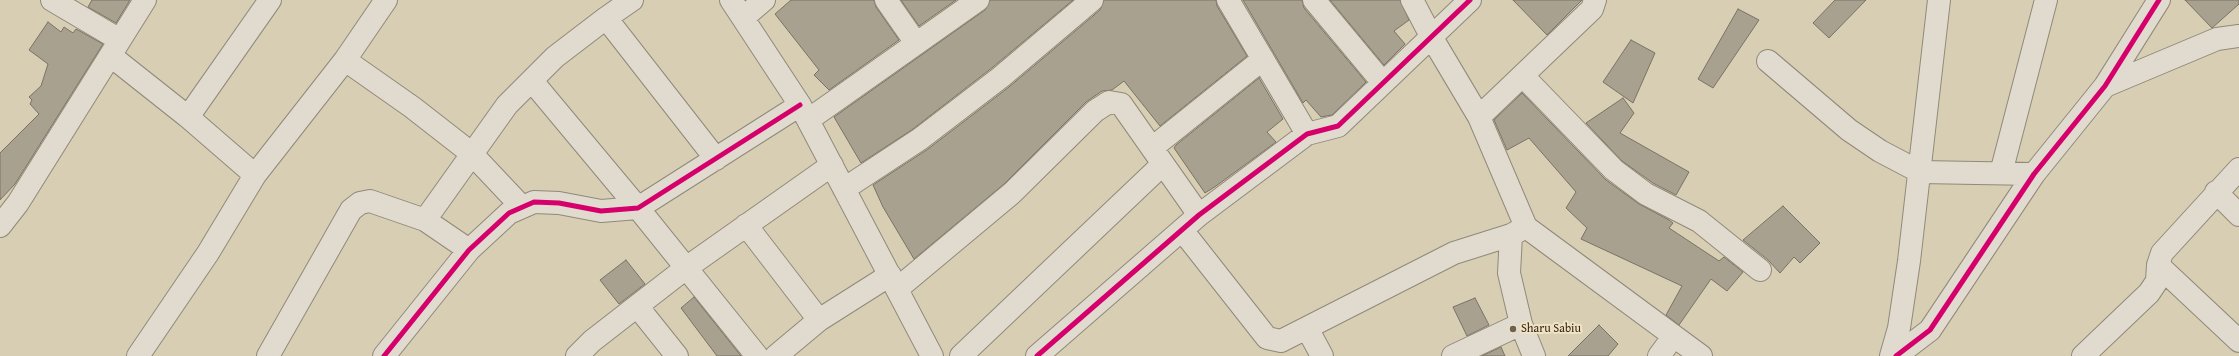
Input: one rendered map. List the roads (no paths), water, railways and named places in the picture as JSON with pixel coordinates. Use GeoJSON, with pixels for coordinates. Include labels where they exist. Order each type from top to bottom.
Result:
{"type":"FeatureCollection","features":[{"type":"Feature","properties":{"kind":"street"},"geometry":{"type":"LineString","coordinates":[[52,0],[116,48],[188,117],[254,175]]}},
{"type":"Feature","properties":{"kind":"street"},"geometry":{"type":"LineString","coordinates":[[0,226],[18,203],[145,0]]}},
{"type":"Feature","properties":{"kind":"street"},"geometry":{"type":"LineString","coordinates":[[188,117],[270,0]]}},
{"type":"Feature","properties":{"kind":"street"},"geometry":{"type":"LineString","coordinates":[[138,356],[208,253],[254,175],[345,60],[386,0]]}},
{"type":"Feature","properties":{"kind":"street"},"geometry":{"type":"LineString","coordinates":[[425,220],[506,105],[555,58],[606,18],[632,0]]}},
{"type":"Feature","properties":{"kind":"street"},"geometry":{"type":"LineString","coordinates":[[764,0],[737,9],[804,112],[932,356]]}},
{"type":"Feature","properties":{"kind":"street"},"geometry":{"type":"LineString","coordinates":[[886,0],[916,43]]}},
{"type":"Feature","properties":{"kind":"street"},"geometry":{"type":"LineString","coordinates":[[384,356],[469,250],[509,213],[521,206],[534,202],[559,203],[601,211],[638,208],[716,159],[804,112],[916,43],[978,0]]}},
{"type":"Feature","properties":{"kind":"street"},"geometry":{"type":"LineString","coordinates":[[844,189],[932,129],[1007,72],[1092,0]]}},
{"type":"Feature","properties":{"kind":"street"},"geometry":{"type":"LineString","coordinates":[[1228,0],[1308,134]]}},
{"type":"Feature","properties":{"kind":"street"},"geometry":{"type":"LineString","coordinates":[[1314,0],[1382,83]]}},
{"type":"Feature","properties":{"kind":"street"},"geometry":{"type":"LineString","coordinates":[[1412,0],[1432,38],[1479,117],[1518,231],[1509,273],[1521,324],[1534,356]]}},
{"type":"Feature","properties":{"kind":"street"},"geometry":{"type":"LineString","coordinates":[[1037,356],[1199,215],[1308,134],[1338,126],[1382,83],[1432,38],[1470,0]]}},
{"type":"Feature","properties":{"kind":"street"},"geometry":{"type":"LineString","coordinates":[[1479,117],[1524,76],[1592,9],[1595,0]]}},
{"type":"Feature","properties":{"kind":"street"},"geometry":{"type":"LineString","coordinates":[[1891,356],[1899,328],[1920,172],[1939,0]]}},
{"type":"Feature","properties":{"kind":"street"},"geometry":{"type":"LineString","coordinates":[[2001,173],[2046,0]]}},
{"type":"Feature","properties":{"kind":"street"},"geometry":{"type":"LineString","coordinates":[[1896,356],[1930,330],[2034,174],[2105,86],[2155,1]]}},
{"type":"Feature","properties":{"kind":"street"},"geometry":{"type":"LineString","coordinates":[[606,18],[716,159]]}},
{"type":"Feature","properties":{"kind":"street"},"geometry":{"type":"LineString","coordinates":[[2105,86],[2217,39],[2239,36]]}},
{"type":"Feature","properties":{"kind":"street"},"geometry":{"type":"LineString","coordinates":[[962,356],[1157,156],[1264,59]]}},
{"type":"Feature","properties":{"kind":"street"},"geometry":{"type":"LineString","coordinates":[[345,60],[412,107],[471,153],[521,206]]}},
{"type":"Feature","properties":{"kind":"street"},"geometry":{"type":"LineString","coordinates":[[1768,61],[1849,130],[1880,151],[1920,172],[2034,174]]}},
{"type":"Feature","properties":{"kind":"street"},"geometry":{"type":"LineString","coordinates":[[1524,76],[1614,170],[1646,194],[1699,221],[1760,270]]}},
{"type":"Feature","properties":{"kind":"street"},"geometry":{"type":"LineString","coordinates":[[532,81],[638,208],[757,356]]}},
{"type":"Feature","properties":{"kind":"street"},"geometry":{"type":"LineString","coordinates":[[776,356],[819,320],[893,282],[1012,193],[1095,111],[1110,102],[1121,104],[1199,215]]}},
{"type":"Feature","properties":{"kind":"street"},"geometry":{"type":"LineString","coordinates":[[577,356],[592,341],[686,268],[832,165]]}},
{"type":"Feature","properties":{"kind":"street"},"geometry":{"type":"LineString","coordinates":[[2083,356],[2149,292],[2157,281],[2158,265],[2162,253],[2216,192],[2239,169]]}},
{"type":"Feature","properties":{"kind":"street"},"geometry":{"type":"LineString","coordinates":[[2216,192],[2239,215]]}},
{"type":"Feature","properties":{"kind":"street"},"geometry":{"type":"LineString","coordinates":[[268,356],[351,210],[360,203],[370,201],[425,220],[469,250]]}},
{"type":"Feature","properties":{"kind":"street"},"geometry":{"type":"LineString","coordinates":[[746,225],[819,320]]}},
{"type":"Feature","properties":{"kind":"street"},"geometry":{"type":"LineString","coordinates":[[1182,230],[1267,338],[1281,341],[1454,253],[1518,231]]}},
{"type":"Feature","properties":{"kind":"street"},"geometry":{"type":"LineString","coordinates":[[1518,231],[1701,356]]}},
{"type":"Feature","properties":{"kind":"street"},"geometry":{"type":"LineString","coordinates":[[2158,265],[2239,341]]}},
{"type":"Feature","properties":{"kind":"street"},"geometry":{"type":"LineString","coordinates":[[637,306],[677,356]]}},
{"type":"Feature","properties":{"kind":"street"},"geometry":{"type":"LineString","coordinates":[[1453,356],[1521,324]]}},
{"type":"Feature","properties":{"kind":"street"},"geometry":{"type":"LineString","coordinates":[[1307,328],[1322,356]]}},
{"type":"Feature","properties":{"kind":"street"},"geometry":{"type":"LineString","coordinates":[[1659,356],[1673,337]]}},
{"type":"Feature","properties":{"kind":"street"},"geometry":{"type":"LineString","coordinates":[[2229,356],[2239,345]]}},
{"type":"Feature","properties":{"kind":"place","name":"Sharu Sabiu"},"geometry":{"type":"Point","coordinates":[1513,329]}}]}
